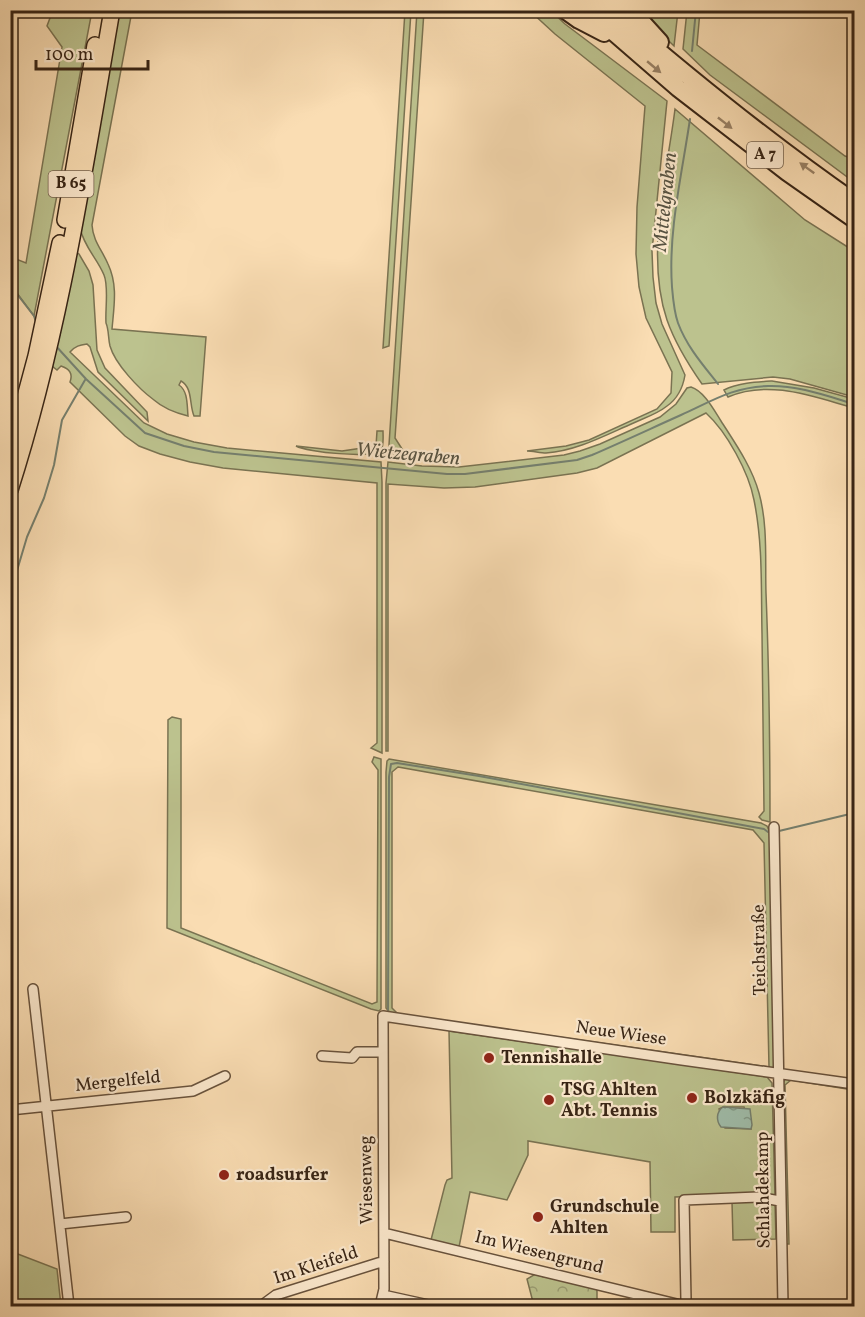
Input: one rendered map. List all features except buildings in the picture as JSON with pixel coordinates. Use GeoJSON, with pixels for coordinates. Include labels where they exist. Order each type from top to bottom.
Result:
{"type":"FeatureCollection","features":[{"type":"Feature","properties":{"kind":"highway","name":"B 65"},"geometry":{"type":"LineString","coordinates":[[50,323],[58,260],[102,10]]}},
{"type":"Feature","properties":{"kind":"highway","name":"B 65"},"geometry":{"type":"LineString","coordinates":[[10,490],[21,457],[50,323],[64,283],[112,10]]}},
{"type":"Feature","properties":{"kind":"highway"},"geometry":{"type":"LineString","coordinates":[[566,10],[579,20],[629,46]]}},
{"type":"Feature","properties":{"kind":"highway","name":"A 7"},"geometry":{"type":"LineString","coordinates":[[588,10],[678,88],[787,172],[855,219]]}},
{"type":"Feature","properties":{"kind":"highway","name":"A 7"},"geometry":{"type":"LineString","coordinates":[[610,10],[696,83],[855,202]]}},
{"type":"Feature","properties":{"kind":"highway"},"geometry":{"type":"LineString","coordinates":[[631,10],[696,83]]}},
{"type":"Feature","properties":{"kind":"highway","name":"B 65"},"geometry":{"type":"LineString","coordinates":[[10,453],[41,359]]}},
{"type":"Feature","properties":{"kind":"street","name":"Teichstraße"},"geometry":{"type":"LineString","coordinates":[[774,827],[779,1073]]}},
{"type":"Feature","properties":{"kind":"street"},"geometry":{"type":"LineString","coordinates":[[33,989],[69,1306]]}},
{"type":"Feature","properties":{"kind":"street","name":"Neue Wiese"},"geometry":{"type":"LineString","coordinates":[[383,1016],[855,1084]]}},
{"type":"Feature","properties":{"kind":"street","name":"Wiesenweg"},"geometry":{"type":"LineString","coordinates":[[380,1306],[383,1295],[384,1262],[383,1016]]}},
{"type":"Feature","properties":{"kind":"street"},"geometry":{"type":"LineString","coordinates":[[322,1056],[352,1058],[357,1052],[383,1052]]}},
{"type":"Feature","properties":{"kind":"street","name":"Schlahdekamp"},"geometry":{"type":"LineString","coordinates":[[779,1073],[783,1306]]}},
{"type":"Feature","properties":{"kind":"street","name":"Mergelfeld"},"geometry":{"type":"LineString","coordinates":[[10,1110],[193,1091],[225,1076]]}},
{"type":"Feature","properties":{"kind":"street"},"geometry":{"type":"LineString","coordinates":[[685,1306],[684,1200],[758,1197],[780,1201]]}},
{"type":"Feature","properties":{"kind":"street"},"geometry":{"type":"LineString","coordinates":[[60,1224],[126,1217]]}},
{"type":"Feature","properties":{"kind":"street","name":"Im Wiesengrund"},"geometry":{"type":"LineString","coordinates":[[384,1233],[685,1306]]}},
{"type":"Feature","properties":{"kind":"street","name":"Im Kleifeld"},"geometry":{"type":"LineString","coordinates":[[261,1306],[276,1295],[384,1262]]}},
{"type":"Feature","properties":{"kind":"street"},"geometry":{"type":"LineString","coordinates":[[634,1294],[634,1306]]}},
{"type":"Feature","properties":{"kind":"street"},"geometry":{"type":"LineString","coordinates":[[383,1295],[433,1306]]}},
{"type":"Feature","properties":{"kind":"green space"},"geometry":{"type":"Polygon","coordinates":[[[53,10],[92,11],[34,316],[11,285],[11,257],[26,263],[62,47],[47,26],[53,10]]]}},
{"type":"Feature","properties":{"kind":"green space"},"geometry":{"type":"Polygon","coordinates":[[[120,11],[132,11],[92,225],[96,241],[108,264],[113,280],[112,329],[206,337],[200,416],[194,416],[189,392],[181,381],[179,385],[186,395],[188,416],[158,403],[122,368],[110,346],[106,323],[105,280],[84,241],[80,228],[120,11]]]}},
{"type":"Feature","properties":{"kind":"green space"},"geometry":{"type":"Polygon","coordinates":[[[405,11],[411,11],[389,346],[383,348],[405,11]]]}},
{"type":"Feature","properties":{"kind":"green space"},"geometry":{"type":"Polygon","coordinates":[[[417,11],[424,11],[395,438],[404,452],[412,454],[411,459],[394,455],[389,445],[417,11]]]}},
{"type":"Feature","properties":{"kind":"green space"},"geometry":{"type":"Polygon","coordinates":[[[530,11],[551,11],[667,101],[652,251],[653,277],[656,303],[662,324],[685,375],[677,396],[658,412],[588,443],[546,453],[527,451],[566,446],[589,440],[657,409],[671,393],[672,372],[646,318],[639,287],[636,254],[637,207],[645,106],[555,34],[530,11]]]}},
{"type":"Feature","properties":{"kind":"green space"},"geometry":{"type":"Polygon","coordinates":[[[638,11],[678,11],[674,46],[638,11]]]}},
{"type":"Feature","properties":{"kind":"green space"},"geometry":{"type":"Polygon","coordinates":[[[687,11],[700,11],[697,45],[845,156],[854,159],[854,182],[710,75],[683,49],[687,11]]]}},
{"type":"Feature","properties":{"kind":"green space"},"geometry":{"type":"Polygon","coordinates":[[[675,109],[805,220],[854,251],[854,397],[790,379],[773,377],[702,384],[687,361],[667,320],[658,269],[660,215],[675,109]]]}},
{"type":"Feature","properties":{"kind":"green space"},"geometry":{"type":"Polygon","coordinates":[[[76,252],[89,271],[93,285],[97,350],[105,368],[147,412],[148,421],[98,372],[87,344],[78,346],[70,352],[144,423],[167,434],[227,448],[381,462],[382,753],[371,748],[377,743],[377,483],[223,468],[190,462],[139,446],[125,436],[70,382],[69,370],[61,366],[57,370],[52,366],[76,252]]]}},
{"type":"Feature","properties":{"kind":"green space"},"geometry":{"type":"Polygon","coordinates":[[[772,381],[814,388],[854,399],[854,408],[791,392],[759,390],[728,397],[724,390],[741,384],[772,381]]]}},
{"type":"Feature","properties":{"kind":"green space"},"geometry":{"type":"Polygon","coordinates":[[[691,387],[700,392],[708,401],[748,465],[762,505],[766,543],[770,822],[759,817],[764,811],[761,566],[757,517],[751,489],[742,466],[722,431],[706,413],[597,468],[577,473],[475,487],[444,488],[388,484],[388,751],[386,751],[386,483],[388,462],[459,467],[564,455],[600,444],[660,417],[676,404],[687,388],[691,387]]]}},
{"type":"Feature","properties":{"kind":"green space"},"geometry":{"type":"Polygon","coordinates":[[[377,431],[383,431],[383,444],[381,450],[375,453],[339,454],[296,446],[342,451],[376,446],[377,431]]]}},
{"type":"Feature","properties":{"kind":"green space"},"geometry":{"type":"Polygon","coordinates":[[[172,717],[181,719],[181,928],[372,1004],[377,1002],[378,770],[372,762],[374,757],[381,759],[381,1009],[379,1011],[167,928],[168,720],[172,717]]]}},
{"type":"Feature","properties":{"kind":"green space"},"geometry":{"type":"Polygon","coordinates":[[[389,759],[761,823],[767,826],[770,833],[775,1066],[772,1069],[391,1014],[386,1008],[387,761],[389,759]],[[398,767],[392,772],[392,1008],[398,1014],[769,1067],[764,843],[753,830],[398,767]]]}},
{"type":"Feature","properties":{"kind":"green space"},"geometry":{"type":"Polygon","coordinates":[[[449,1031],[767,1077],[772,1083],[775,1197],[758,1194],[675,1197],[675,1232],[651,1232],[650,1162],[528,1141],[528,1155],[507,1200],[470,1192],[459,1247],[431,1240],[445,1185],[447,1180],[452,1178],[449,1031]],[[744,1107],[719,1109],[725,1128],[751,1129],[744,1107]]]}},
{"type":"Feature","properties":{"kind":"green space"},"geometry":{"type":"Polygon","coordinates":[[[785,1079],[854,1085],[854,1090],[791,1080],[785,1085],[789,1244],[786,1244],[783,1083],[785,1079]]]}},
{"type":"Feature","properties":{"kind":"green space"},"geometry":{"type":"Polygon","coordinates":[[[758,1201],[775,1204],[776,1239],[733,1240],[732,1202],[758,1201]]]}},
{"type":"Feature","properties":{"kind":"green space"},"geometry":{"type":"Polygon","coordinates":[[[10,1251],[57,1269],[61,1306],[11,1306],[10,1251]]]}},
{"type":"Feature","properties":{"kind":"green space"},"geometry":{"type":"Polygon","coordinates":[[[537,1273],[597,1288],[597,1306],[534,1306],[527,1279],[537,1273]]]}},
{"type":"Feature","properties":{"kind":"water"},"geometry":{"type":"Polygon","coordinates":[[[723,1107],[750,1109],[751,1129],[721,1127],[718,1117],[723,1107]]]}},
{"type":"Feature","properties":{"kind":"waterway","name":"Mittelgraben"},"geometry":{"type":"LineString","coordinates":[[692,51],[696,10]]}},
{"type":"Feature","properties":{"kind":"waterway","name":"Mittelgraben"},"geometry":{"type":"LineString","coordinates":[[690,119],[672,245],[673,301],[677,319],[686,340],[718,384]]}},
{"type":"Feature","properties":{"kind":"waterway","name":"Wietzegraben"},"geometry":{"type":"LineString","coordinates":[[10,285],[34,316],[36,322]]}},
{"type":"Feature","properties":{"kind":"waterway","name":"Wietzegraben"},"geometry":{"type":"LineString","coordinates":[[55,345],[86,379],[145,433],[184,446],[214,452],[447,474],[465,474],[577,460],[723,396],[755,387],[779,386],[801,389],[854,404]]}},
{"type":"Feature","properties":{"kind":"waterway"},"geometry":{"type":"LineString","coordinates":[[10,594],[27,537],[44,498],[54,465],[62,420],[85,380]]}},
{"type":"Feature","properties":{"kind":"waterway"},"geometry":{"type":"LineString","coordinates":[[388,1010],[389,777],[391,764],[397,763],[479,776],[764,829],[768,832]]}},
{"type":"Feature","properties":{"kind":"waterway"},"geometry":{"type":"LineString","coordinates":[[779,831],[854,813]]}},
{"type":"Feature","properties":{"kind":"place","name":"Tennishalle"},"geometry":{"type":"Point","coordinates":[489,1058]}},
{"type":"Feature","properties":{"kind":"place","name":"Bolzkäfig"},"geometry":{"type":"Point","coordinates":[692,1098]}},
{"type":"Feature","properties":{"kind":"place","name":"TSG Ahlten Abt. Tennis"},"geometry":{"type":"Point","coordinates":[549,1100]}},
{"type":"Feature","properties":{"kind":"place","name":"roadsurfer"},"geometry":{"type":"Point","coordinates":[224,1175]}},
{"type":"Feature","properties":{"kind":"place","name":"Grundschule Ahlten"},"geometry":{"type":"Point","coordinates":[538,1217]}}]}
